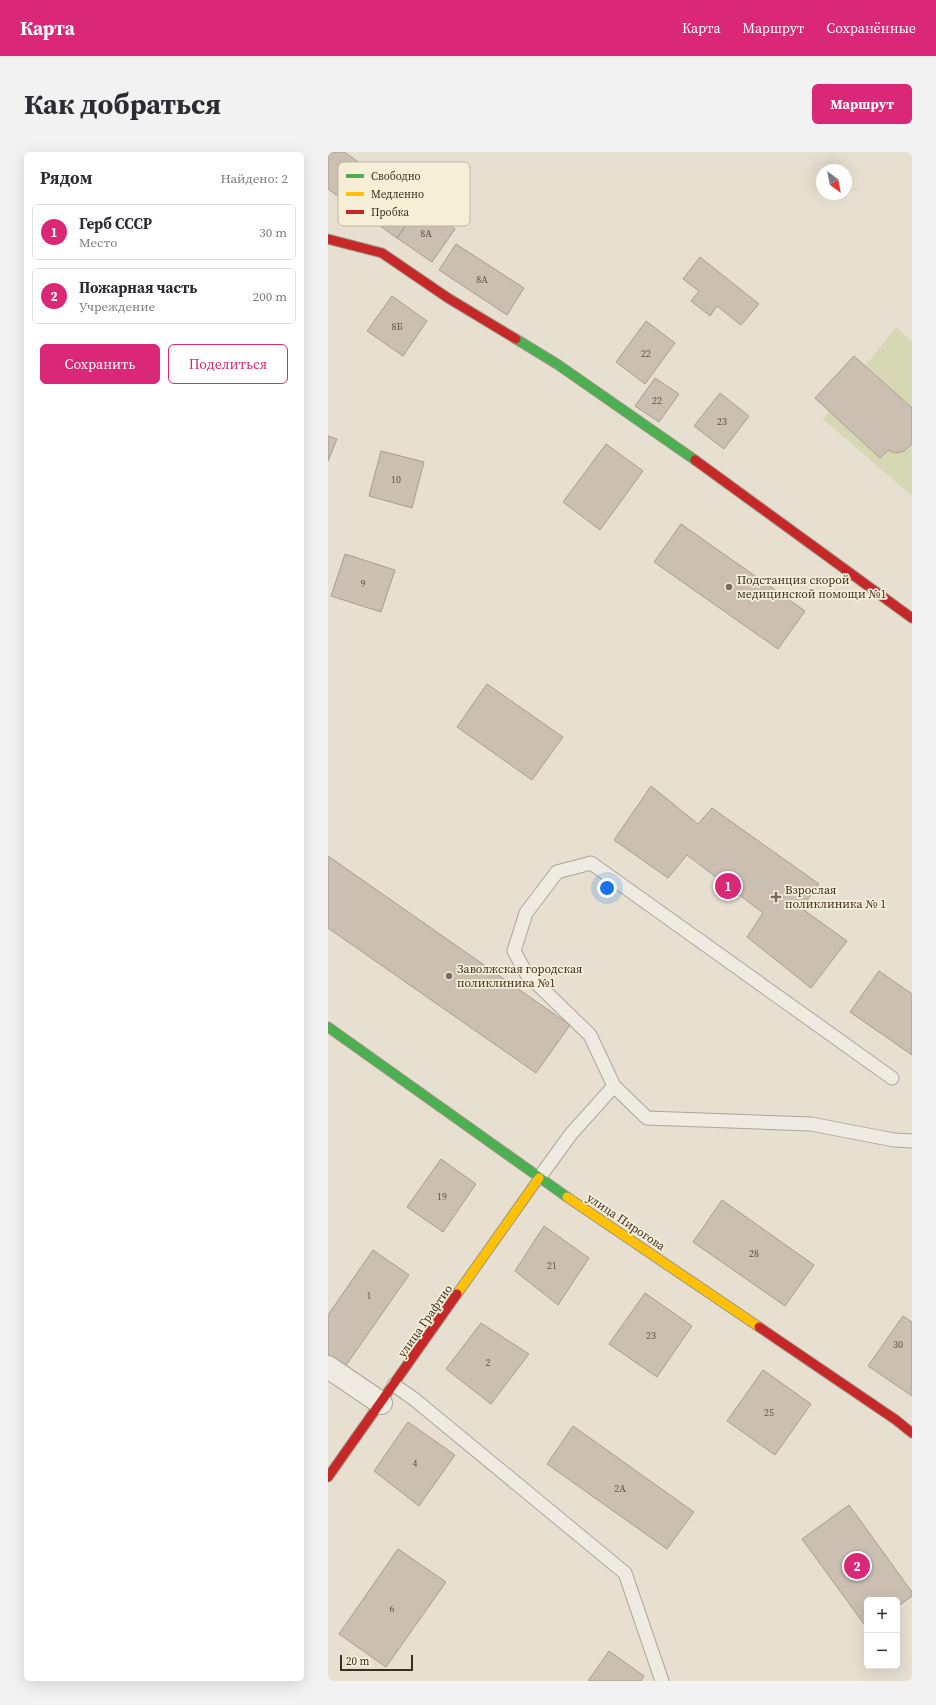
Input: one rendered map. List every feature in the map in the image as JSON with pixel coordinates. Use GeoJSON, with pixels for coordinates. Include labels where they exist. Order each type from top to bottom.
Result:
{"type":"FeatureCollection","features":[{"type":"Feature","properties":{"kind":"street"},"geometry":{"type":"LineString","coordinates":[[328,239],[382,253],[448,298],[557,364],[671,442],[715,476],[912,618]]}},
{"type":"Feature","properties":{"kind":"street","name":"улица Пирогова"},"geometry":{"type":"LineString","coordinates":[[328,1027],[540,1178],[896,1420],[912,1433]]}},
{"type":"Feature","properties":{"kind":"street","name":"улица Графтио"},"geometry":{"type":"LineString","coordinates":[[328,1477],[382,1403],[540,1178]]}},
{"type":"Feature","properties":{"kind":"street"},"geometry":{"type":"LineString","coordinates":[[328,1367],[382,1403]]}},
{"type":"Feature","properties":{"kind":"lane"},"geometry":{"type":"LineString","coordinates":[[892,1078],[591,863],[557,872],[526,913],[514,951],[526,973],[590,1035],[614,1086],[647,1118],[811,1124],[894,1140],[912,1141]]}},
{"type":"Feature","properties":{"kind":"lane"},"geometry":{"type":"LineString","coordinates":[[540,1178],[571,1134],[614,1086]]}},
{"type":"Feature","properties":{"kind":"lane"},"geometry":{"type":"LineString","coordinates":[[394,1385],[438,1418],[625,1573],[662,1681]]}},
{"type":"Feature","properties":{"kind":"green space"},"geometry":{"type":"Polygon","coordinates":[[[896,327],[912,341],[912,496],[823,419],[896,327]]]}},
{"type":"Feature","properties":{"kind":"building"},"geometry":{"type":"Polygon","coordinates":[[[328,152],[344,152],[358,162],[338,162],[338,196],[328,189],[328,152]]]}},
{"type":"Feature","properties":{"kind":"building"},"geometry":{"type":"Polygon","coordinates":[[[380,226],[405,226],[397,238],[380,226]]]}},
{"type":"Feature","properties":{"kind":"building"},"geometry":{"type":"Polygon","coordinates":[[[405,226],[451,226],[455,229],[432,262],[397,238],[405,226]]]}},
{"type":"Feature","properties":{"kind":"building"},"geometry":{"type":"Polygon","coordinates":[[[456,244],[524,288],[507,315],[439,270],[456,244]]]}},
{"type":"Feature","properties":{"kind":"building"},"geometry":{"type":"Polygon","coordinates":[[[700,257],[759,304],[741,325],[717,306],[710,316],[691,301],[699,291],[683,279],[700,257]]]}},
{"type":"Feature","properties":{"kind":"building"},"geometry":{"type":"Polygon","coordinates":[[[392,296],[427,321],[403,356],[367,331],[392,296]]]}},
{"type":"Feature","properties":{"kind":"building"},"geometry":{"type":"Polygon","coordinates":[[[646,321],[675,343],[645,384],[616,362],[646,321]]]}},
{"type":"Feature","properties":{"kind":"building"},"geometry":{"type":"Polygon","coordinates":[[[854,356],[912,408],[912,444],[904,451],[895,453],[888,450],[880,458],[815,398],[854,356]]]}},
{"type":"Feature","properties":{"kind":"building"},"geometry":{"type":"Polygon","coordinates":[[[655,378],[679,394],[659,422],[635,406],[655,378]]]}},
{"type":"Feature","properties":{"kind":"building"},"geometry":{"type":"Polygon","coordinates":[[[720,393],[749,416],[724,449],[694,426],[720,393]]]}},
{"type":"Feature","properties":{"kind":"building"},"geometry":{"type":"Polygon","coordinates":[[[328,436],[337,439],[328,461],[328,436]]]}},
{"type":"Feature","properties":{"kind":"building"},"geometry":{"type":"Polygon","coordinates":[[[606,444],[643,471],[600,530],[563,502],[606,444]]]}},
{"type":"Feature","properties":{"kind":"building"},"geometry":{"type":"Polygon","coordinates":[[[381,451],[424,462],[412,508],[369,496],[381,451]]]}},
{"type":"Feature","properties":{"kind":"building","name":"Подстанция скорой медицинской помощи №1"},"geometry":{"type":"Polygon","coordinates":[[[681,524],[805,611],[778,649],[654,562],[681,524]]]}},
{"type":"Feature","properties":{"kind":"building"},"geometry":{"type":"Polygon","coordinates":[[[345,554],[395,570],[381,612],[331,596],[345,554]]]}},
{"type":"Feature","properties":{"kind":"building"},"geometry":{"type":"Polygon","coordinates":[[[487,684],[563,737],[532,780],[457,727],[487,684]]]}},
{"type":"Feature","properties":{"kind":"building","name":"Взрослая поликлиника № 1"},"geometry":{"type":"Polygon","coordinates":[[[651,786],[698,824],[712,808],[819,884],[801,908],[847,941],[811,988],[747,937],[763,913],[687,855],[668,878],[614,840],[651,786]]]}},
{"type":"Feature","properties":{"kind":"building","name":"Заволжская городская поликлиника №1"},"geometry":{"type":"Polygon","coordinates":[[[328,856],[570,1025],[536,1073],[328,928],[328,856]]]}},
{"type":"Feature","properties":{"kind":"building"},"geometry":{"type":"Polygon","coordinates":[[[879,971],[912,994],[912,1055],[850,1012],[879,971]]]}},
{"type":"Feature","properties":{"kind":"building"},"geometry":{"type":"Polygon","coordinates":[[[441,1159],[476,1184],[443,1232],[407,1207],[441,1159]]]}},
{"type":"Feature","properties":{"kind":"building"},"geometry":{"type":"Polygon","coordinates":[[[722,1200],[814,1265],[785,1306],[693,1242],[722,1200]]]}},
{"type":"Feature","properties":{"kind":"building"},"geometry":{"type":"Polygon","coordinates":[[[544,1226],[589,1258],[558,1305],[515,1271],[544,1226]]]}},
{"type":"Feature","properties":{"kind":"building"},"geometry":{"type":"Polygon","coordinates":[[[373,1250],[409,1275],[342,1371],[328,1361],[328,1315],[373,1250]]]}},
{"type":"Feature","properties":{"kind":"building"},"geometry":{"type":"Polygon","coordinates":[[[645,1293],[692,1326],[657,1377],[609,1344],[645,1293]]]}},
{"type":"Feature","properties":{"kind":"building"},"geometry":{"type":"Polygon","coordinates":[[[903,1316],[912,1322],[912,1396],[868,1366],[903,1316]]]}},
{"type":"Feature","properties":{"kind":"building"},"geometry":{"type":"Polygon","coordinates":[[[481,1323],[529,1354],[491,1404],[446,1369],[481,1323]]]}},
{"type":"Feature","properties":{"kind":"building"},"geometry":{"type":"Polygon","coordinates":[[[763,1370],[811,1404],[775,1455],[727,1421],[763,1370]]]}},
{"type":"Feature","properties":{"kind":"building"},"geometry":{"type":"Polygon","coordinates":[[[408,1422],[455,1455],[419,1506],[374,1471],[408,1422]]]}},
{"type":"Feature","properties":{"kind":"building"},"geometry":{"type":"Polygon","coordinates":[[[573,1426],[694,1512],[667,1549],[547,1464],[573,1426]]]}},
{"type":"Feature","properties":{"kind":"building"},"geometry":{"type":"Polygon","coordinates":[[[849,1505],[912,1592],[912,1596],[900,1605],[900,1597],[864,1597],[864,1624],[802,1539],[849,1505]]]}},
{"type":"Feature","properties":{"kind":"building"},"geometry":{"type":"Polygon","coordinates":[[[398,1549],[446,1582],[386,1667],[339,1634],[398,1549]]]}},
{"type":"Feature","properties":{"kind":"building"},"geometry":{"type":"Polygon","coordinates":[[[609,1651],[644,1676],[641,1681],[588,1681],[609,1651]]]}},
{"type":"Feature","properties":{"kind":"traffic: fast"},"geometry":{"type":"LineString","coordinates":[[516,339],[557,364],[695,460]]}},
{"type":"Feature","properties":{"kind":"traffic: fast"},"geometry":{"type":"LineString","coordinates":[[328,1027],[567,1197]]}},
{"type":"Feature","properties":{"kind":"traffic: slow"},"geometry":{"type":"LineString","coordinates":[[457,1294],[539,1178]]}},
{"type":"Feature","properties":{"kind":"traffic: slow"},"geometry":{"type":"LineString","coordinates":[[567,1197],[759,1327]]}},
{"type":"Feature","properties":{"kind":"traffic: jam"},"geometry":{"type":"LineString","coordinates":[[328,239],[382,253],[448,298],[516,339]]}},
{"type":"Feature","properties":{"kind":"traffic: jam"},"geometry":{"type":"LineString","coordinates":[[695,460],[912,618]]}},
{"type":"Feature","properties":{"kind":"traffic: jam"},"geometry":{"type":"LineString","coordinates":[[328,1477],[457,1294]]}},
{"type":"Feature","properties":{"kind":"traffic: jam"},"geometry":{"type":"LineString","coordinates":[[759,1327],[896,1420],[912,1433]]}},
{"type":"Feature","properties":{"kind":"place","name":"Подстанция скорой медицинской помощи №1"},"geometry":{"type":"Point","coordinates":[729,587]}},
{"type":"Feature","properties":{"kind":"place","name":"Герб СССР"},"geometry":{"type":"Point","coordinates":[728,886]}},
{"type":"Feature","properties":{"kind":"place","name":"Взрослая поликлиника № 1"},"geometry":{"type":"Point","coordinates":[776,897]}},
{"type":"Feature","properties":{"kind":"place","name":"Заволжская городская поликлиника №1"},"geometry":{"type":"Point","coordinates":[449,976]}},
{"type":"Feature","properties":{"kind":"place","name":"Пожарная часть"},"geometry":{"type":"Point","coordinates":[857,1566]}}]}
